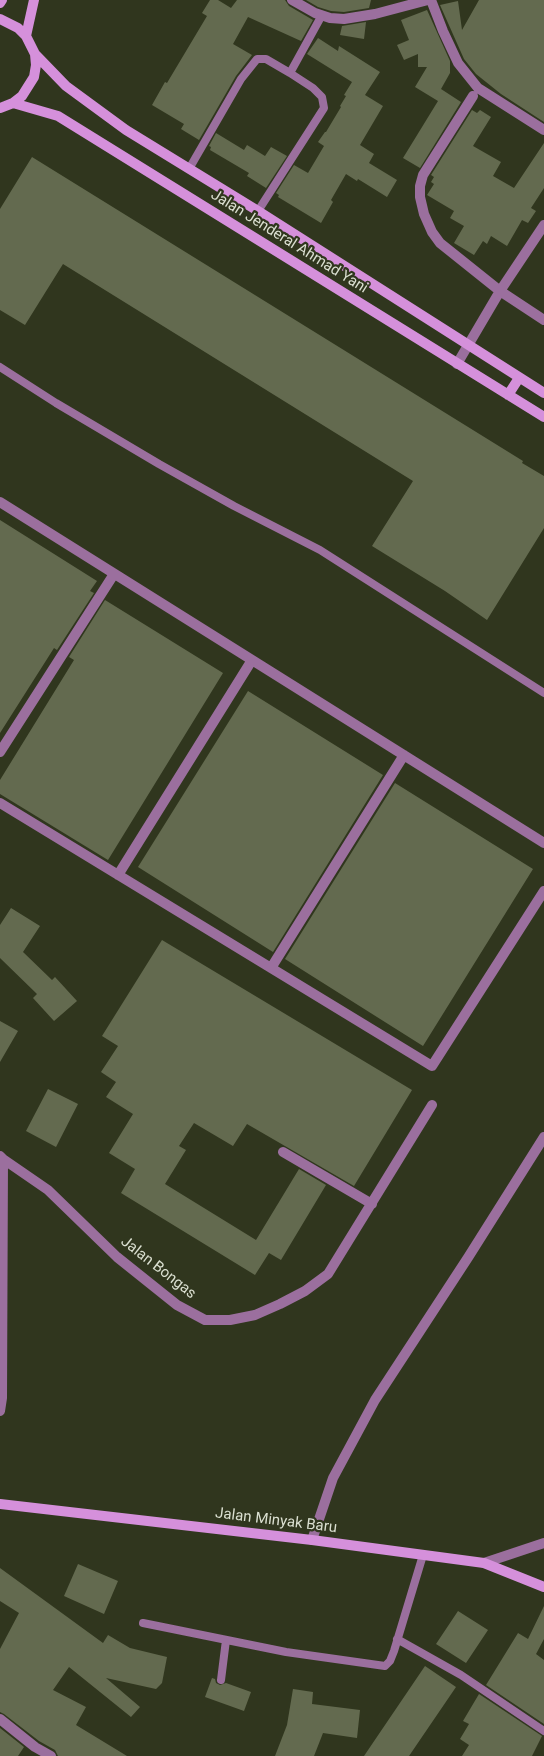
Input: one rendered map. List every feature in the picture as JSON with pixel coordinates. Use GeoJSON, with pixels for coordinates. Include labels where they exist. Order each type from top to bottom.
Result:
{"type":"FeatureCollection","features":[{"type":"Feature","properties":{"kind":"main road"},"geometry":{"type":"LineString","coordinates":[[26,36],[34,0]]}},
{"type":"Feature","properties":{"kind":"main road"},"geometry":{"type":"LineString","coordinates":[[0,19],[18,28],[26,36],[35,54],[36,65],[34,77],[22,96],[13,103],[0,108]]}},
{"type":"Feature","properties":{"kind":"main road","name":"Jalan Jenderal Ahmad Yani"},"geometry":{"type":"LineString","coordinates":[[35,54],[66,86],[126,130],[258,211],[544,394]]}},
{"type":"Feature","properties":{"kind":"main road","name":"Jalan Jenderal Ahmad Yani"},"geometry":{"type":"LineString","coordinates":[[13,103],[58,116],[544,418]]}},
{"type":"Feature","properties":{"kind":"main road"},"geometry":{"type":"LineString","coordinates":[[508,395],[519,378]]}},
{"type":"Feature","properties":{"kind":"main road","name":"Jalan Minyak Baru"},"geometry":{"type":"LineString","coordinates":[[0,1504],[312,1540],[484,1563],[544,1587]]}},
{"type":"Feature","properties":{"kind":"street"},"geometry":{"type":"LineString","coordinates":[[292,0],[308,10],[344,19],[358,18],[430,0],[458,63],[478,88],[544,130]]}},
{"type":"Feature","properties":{"kind":"street"},"geometry":{"type":"LineString","coordinates":[[473,96],[423,175],[420,197],[424,214],[432,232],[440,243],[498,295],[544,320]]}},
{"type":"Feature","properties":{"kind":"street"},"geometry":{"type":"LineString","coordinates":[[457,364],[482,320],[544,225]]}},
{"type":"Feature","properties":{"kind":"street"},"geometry":{"type":"LineString","coordinates":[[0,502],[544,843]]}},
{"type":"Feature","properties":{"kind":"street"},"geometry":{"type":"LineString","coordinates":[[0,752],[114,574]]}},
{"type":"Feature","properties":{"kind":"street"},"geometry":{"type":"LineString","coordinates":[[118,875],[252,660]]}},
{"type":"Feature","properties":{"kind":"street"},"geometry":{"type":"LineString","coordinates":[[271,968],[404,755]]}},
{"type":"Feature","properties":{"kind":"street"},"geometry":{"type":"LineString","coordinates":[[0,803],[432,1066],[544,891]]}},
{"type":"Feature","properties":{"kind":"street","name":"Jalan Bongas"},"geometry":{"type":"LineString","coordinates":[[1,1158],[48,1190],[117,1257],[177,1305],[205,1320],[230,1320],[255,1315],[305,1291],[328,1274],[432,1105]]}},
{"type":"Feature","properties":{"kind":"street"},"geometry":{"type":"LineString","coordinates":[[312,1540],[333,1478],[375,1400],[544,1137]]}},
{"type":"Feature","properties":{"kind":"street"},"geometry":{"type":"LineString","coordinates":[[283,1152],[372,1204]]}},
{"type":"Feature","properties":{"kind":"street"},"geometry":{"type":"LineString","coordinates":[[0,1411],[2,1398],[1,1158]]}},
{"type":"Feature","properties":{"kind":"street"},"geometry":{"type":"LineString","coordinates":[[484,1563],[544,1543]]}},
{"type":"Feature","properties":{"kind":"street"},"geometry":{"type":"LineString","coordinates":[[0,1719],[35,1747],[51,1756]]}},
{"type":"Feature","properties":{"kind":"lane"},"geometry":{"type":"LineString","coordinates":[[290,73],[322,15]]}},
{"type":"Feature","properties":{"kind":"lane"},"geometry":{"type":"LineString","coordinates":[[190,169],[242,79],[257,59],[266,59],[290,73],[322,96],[324,108],[258,211]]}},
{"type":"Feature","properties":{"kind":"lane"},"geometry":{"type":"LineString","coordinates":[[0,367],[56,403],[159,464],[234,506],[320,550],[544,693]]}},
{"type":"Feature","properties":{"kind":"lane"},"geometry":{"type":"LineString","coordinates":[[143,1623],[286,1652],[385,1666],[390,1661],[423,1555]]}},
{"type":"Feature","properties":{"kind":"lane"},"geometry":{"type":"LineString","coordinates":[[397,1639],[461,1675],[544,1732]]}},
{"type":"Feature","properties":{"kind":"lane"},"geometry":{"type":"LineString","coordinates":[[221,1680],[226,1640]]}},
{"type":"Feature","properties":{"kind":"building"},"geometry":{"type":"Polygon","coordinates":[[[210,0],[218,0],[231,8],[237,0],[285,0],[289,6],[313,20],[301,41],[248,17],[233,44],[252,55],[236,76],[199,140],[181,129],[184,124],[152,105],[207,16],[202,13],[210,0]]]}},
{"type":"Feature","properties":{"kind":"building"},"geometry":{"type":"Polygon","coordinates":[[[306,0],[371,0],[369,8],[344,12],[318,7],[306,0]]]}},
{"type":"Feature","properties":{"kind":"building"},"geometry":{"type":"Polygon","coordinates":[[[479,0],[544,0],[544,122],[501,94],[476,74],[464,59],[440,5],[458,1],[462,30],[479,0]]]}},
{"type":"Feature","properties":{"kind":"building"},"geometry":{"type":"Polygon","coordinates":[[[427,10],[450,61],[450,73],[441,89],[461,102],[420,168],[403,158],[438,101],[415,87],[427,67],[418,67],[418,54],[404,60],[397,45],[409,40],[401,20],[427,10]]]}},
{"type":"Feature","properties":{"kind":"building"},"geometry":{"type":"Polygon","coordinates":[[[366,22],[364,39],[340,35],[342,26],[366,22]]]}},
{"type":"Feature","properties":{"kind":"building"},"geometry":{"type":"Polygon","coordinates":[[[318,38],[338,51],[339,46],[380,72],[365,95],[383,106],[360,145],[374,154],[369,163],[397,180],[387,197],[358,179],[357,181],[346,174],[331,200],[333,202],[321,223],[278,197],[279,195],[276,193],[294,165],[308,173],[324,146],[318,142],[341,107],[346,96],[344,95],[352,82],[307,54],[318,38]]]}},
{"type":"Feature","properties":{"kind":"building"},"geometry":{"type":"Polygon","coordinates":[[[472,110],[477,113],[480,110],[491,117],[473,146],[501,162],[493,176],[514,188],[544,143],[544,188],[531,208],[536,211],[528,223],[522,220],[507,246],[491,236],[487,244],[483,241],[474,255],[454,243],[464,226],[450,218],[454,211],[427,195],[434,184],[431,182],[434,177],[431,175],[472,110]]]}},
{"type":"Feature","properties":{"kind":"building"},"geometry":{"type":"Polygon","coordinates":[[[216,133],[244,150],[247,145],[265,156],[271,147],[287,156],[266,188],[247,176],[249,173],[210,150],[211,147],[209,146],[216,133]]]}},
{"type":"Feature","properties":{"kind":"building"},"geometry":{"type":"Polygon","coordinates":[[[32,157],[523,461],[522,463],[544,476],[544,528],[487,620],[445,591],[372,546],[413,481],[63,264],[25,325],[0,310],[0,209],[32,157]]]}},
{"type":"Feature","properties":{"kind":"building"},"geometry":{"type":"Polygon","coordinates":[[[0,520],[97,581],[90,591],[94,593],[57,650],[54,648],[0,733],[0,520]]]}},
{"type":"Feature","properties":{"kind":"building"},"geometry":{"type":"Polygon","coordinates":[[[105,600],[223,673],[108,860],[0,794],[0,780],[74,660],[69,657],[105,600]]]}},
{"type":"Feature","properties":{"kind":"building"},"geometry":{"type":"Polygon","coordinates":[[[248,691],[383,775],[273,952],[138,867],[248,691]]]}},
{"type":"Feature","properties":{"kind":"building"},"geometry":{"type":"Polygon","coordinates":[[[395,783],[533,869],[423,1046],[285,959],[395,783]]]}},
{"type":"Feature","properties":{"kind":"building"},"geometry":{"type":"Polygon","coordinates":[[[11,908],[40,926],[23,952],[52,980],[55,977],[77,1001],[54,1021],[33,998],[37,994],[0,958],[0,925],[11,908]]]}},
{"type":"Feature","properties":{"kind":"building"},"geometry":{"type":"Polygon","coordinates":[[[162,940],[412,1090],[354,1186],[247,1124],[233,1146],[194,1123],[179,1146],[186,1150],[165,1184],[256,1240],[299,1169],[326,1185],[281,1260],[269,1253],[255,1275],[121,1193],[135,1169],[109,1153],[133,1114],[106,1097],[116,1082],[101,1072],[118,1046],[102,1036],[162,940]]]}},
{"type":"Feature","properties":{"kind":"building"},"geometry":{"type":"Polygon","coordinates":[[[0,1021],[18,1031],[0,1062],[0,1021]]]}},
{"type":"Feature","properties":{"kind":"building"},"geometry":{"type":"Polygon","coordinates":[[[48,1089],[78,1104],[56,1147],[26,1131],[48,1089]]]}},
{"type":"Feature","properties":{"kind":"building"},"geometry":{"type":"Polygon","coordinates":[[[78,1564],[118,1581],[104,1614],[64,1596],[78,1564]]]}},
{"type":"Feature","properties":{"kind":"building"},"geometry":{"type":"Polygon","coordinates":[[[0,1568],[103,1643],[108,1635],[130,1648],[167,1657],[162,1683],[156,1689],[106,1678],[140,1707],[131,1717],[69,1667],[53,1690],[86,1707],[76,1725],[127,1756],[58,1756],[55,1750],[39,1741],[0,1712],[0,1649],[19,1613],[0,1601],[0,1568]]]}},
{"type":"Feature","properties":{"kind":"building"},"geometry":{"type":"Polygon","coordinates":[[[544,1606],[544,1639],[536,1654],[544,1660],[544,1724],[486,1685],[518,1633],[528,1639],[544,1606]]]}},
{"type":"Feature","properties":{"kind":"building"},"geometry":{"type":"Polygon","coordinates":[[[458,1611],[488,1630],[466,1663],[436,1644],[458,1611]]]}},
{"type":"Feature","properties":{"kind":"building"},"geometry":{"type":"Polygon","coordinates":[[[425,1666],[456,1687],[409,1756],[364,1756],[425,1666]]]}},
{"type":"Feature","properties":{"kind":"building"},"geometry":{"type":"Polygon","coordinates":[[[212,1678],[220,1685],[226,1683],[251,1692],[244,1711],[205,1697],[212,1678]]]}},
{"type":"Feature","properties":{"kind":"building"},"geometry":{"type":"Polygon","coordinates":[[[293,1689],[313,1692],[312,1704],[360,1710],[357,1738],[323,1733],[314,1756],[275,1756],[287,1725],[293,1689]]]}},
{"type":"Feature","properties":{"kind":"building"},"geometry":{"type":"Polygon","coordinates":[[[479,1694],[542,1736],[532,1756],[462,1756],[469,1745],[460,1739],[469,1724],[463,1721],[479,1694]]]}},
{"type":"Feature","properties":{"kind":"building"},"geometry":{"type":"Polygon","coordinates":[[[0,1728],[24,1747],[18,1756],[0,1756],[0,1728]]]}}]}
